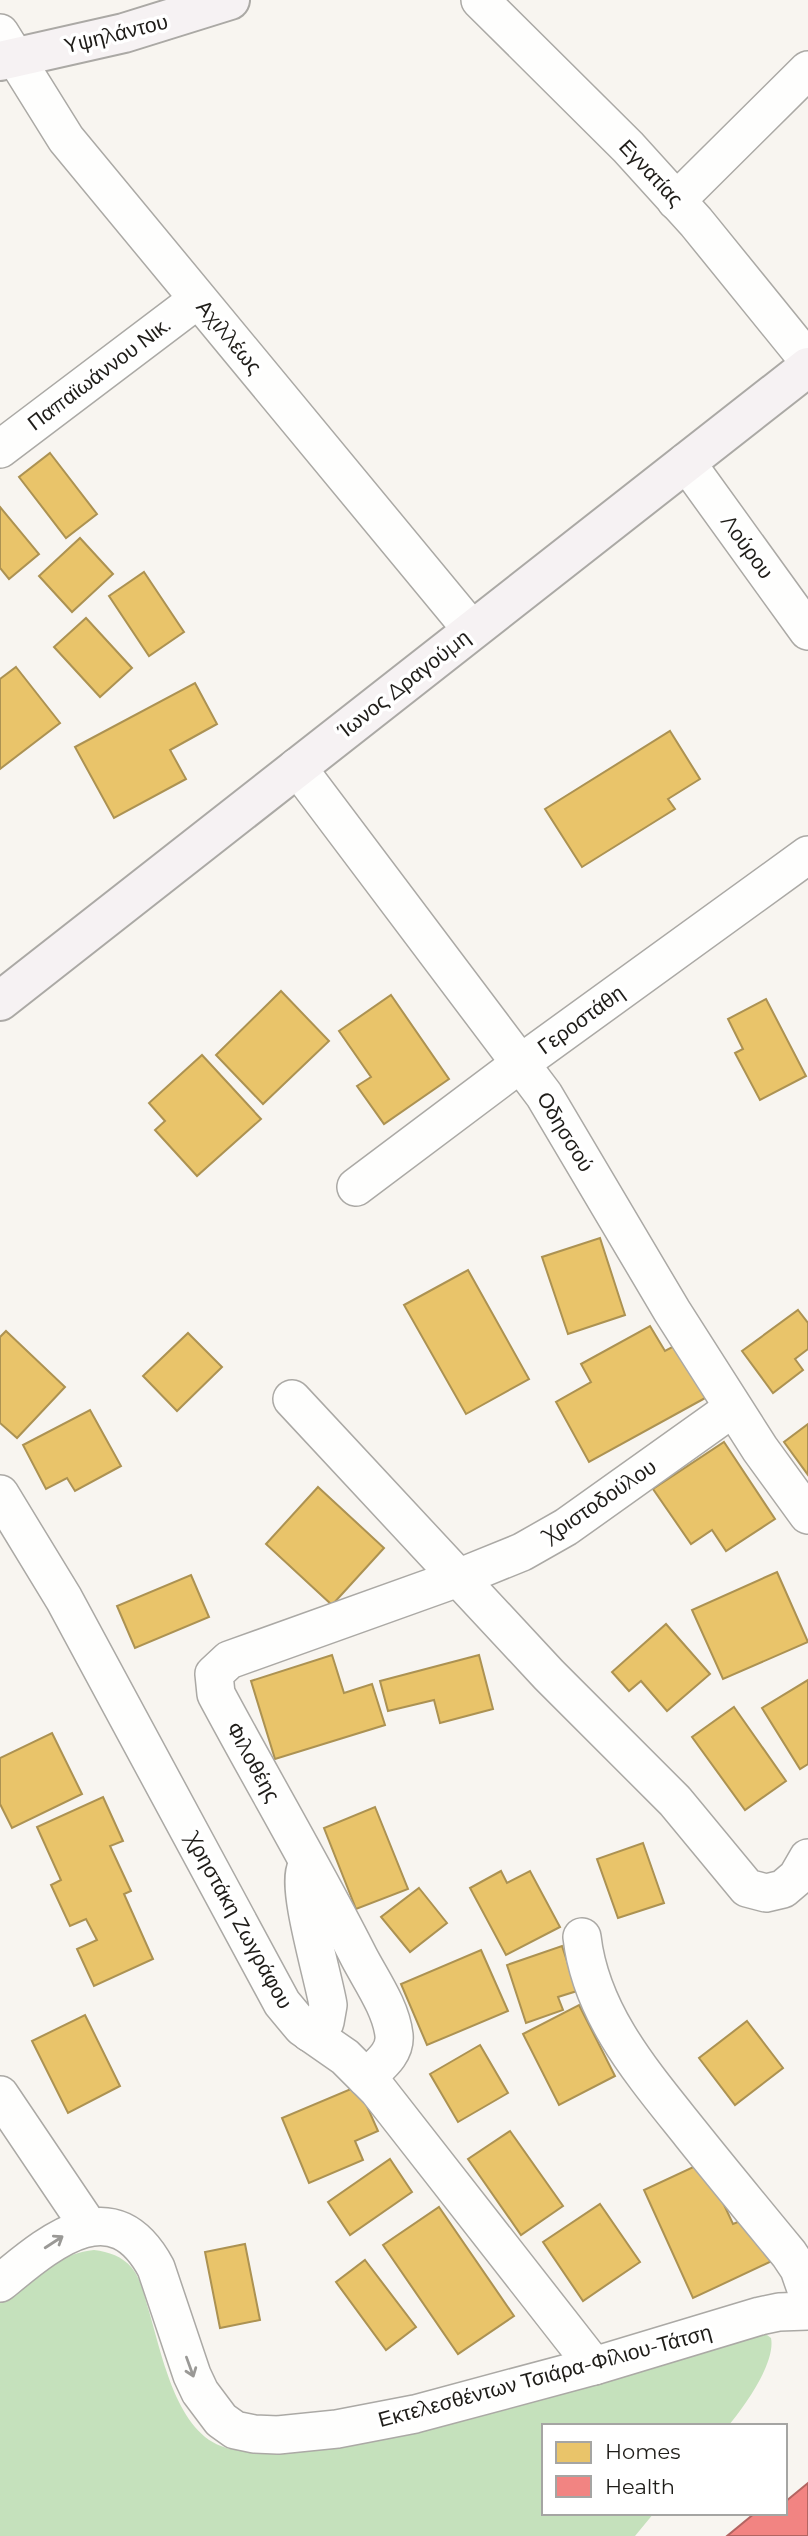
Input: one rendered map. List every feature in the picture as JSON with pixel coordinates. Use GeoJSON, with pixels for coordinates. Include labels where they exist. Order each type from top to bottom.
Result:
{"type":"FeatureCollection","features":[{"type":"Feature","properties":{"kind":"main road","name":"Υψηλάντου"},"geometry":{"type":"LineString","coordinates":[[6,51],[124,33],[230,0]]}},
{"type":"Feature","properties":{"kind":"main road","name":"Ίωνος Δραγούμη"},"geometry":{"type":"LineString","coordinates":[[0,1000],[808,367]]}},
{"type":"Feature","properties":{"kind":"street","name":"Εγνατίας"},"geometry":{"type":"LineString","coordinates":[[480,0],[628,147],[696,222],[808,360]]}},
{"type":"Feature","properties":{"kind":"street","name":"Αχιλλέως"},"geometry":{"type":"LineString","coordinates":[[6,51],[66,139],[472,631]]}},
{"type":"Feature","properties":{"kind":"street"},"geometry":{"type":"LineString","coordinates":[[676,201],[808,70]]}},
{"type":"Feature","properties":{"kind":"street","name":"Παπαϊωάννου Νικ."},"geometry":{"type":"LineString","coordinates":[[0,449],[197,300]]}},
{"type":"Feature","properties":{"kind":"street","name":"Λούρου"},"geometry":{"type":"LineString","coordinates":[[687,462],[808,631]]}},
{"type":"Feature","properties":{"kind":"street","name":"Οδησσού"},"geometry":{"type":"LineString","coordinates":[[297,768],[544,1095],[672,1311],[733,1408],[808,1515]]}},
{"type":"Feature","properties":{"kind":"street","name":"Γεροστάθη"},"geometry":{"type":"LineString","coordinates":[[356,1187],[521,1063],[808,855]]}},
{"type":"Feature","properties":{"kind":"street"},"geometry":{"type":"LineString","coordinates":[[292,1399],[549,1675],[675,1801],[747,1888],[766,1893],[783,1889],[797,1877],[808,1858]]}},
{"type":"Feature","properties":{"kind":"street","name":"Χριστοδούλου"},"geometry":{"type":"LineString","coordinates":[[458,1578],[504,1561],[566,1527],[733,1408]]}},
{"type":"Feature","properties":{"kind":"street","name":"Χρηστάκη Ζωγράφου"},"geometry":{"type":"LineString","coordinates":[[0,1494],[11,1539],[64,1599],[282,2003],[310,2033],[345,2057],[390,2105],[594,2366]]}},
{"type":"Feature","properties":{"kind":"street","name":"Φιλοθέης"},"geometry":{"type":"LineString","coordinates":[[366,2078],[389,2054],[394,2043],[392,2028],[345,1930],[216,1694],[214,1674],[229,1660],[458,1578]]}},
{"type":"Feature","properties":{"kind":"street"},"geometry":{"type":"LineString","coordinates":[[310,1866],[306,1868],[303,1877],[328,2011],[325,2022],[310,2033]]}},
{"type":"Feature","properties":{"kind":"street"},"geometry":{"type":"LineString","coordinates":[[582,1937],[589,1974],[598,1998],[625,2047],[667,2104],[789,2254],[799,2269],[808,2295]]}},
{"type":"Feature","properties":{"kind":"street"},"geometry":{"type":"LineString","coordinates":[[0,2095],[89,2227],[56,2239],[0,2283]]}},
{"type":"Feature","properties":{"kind":"street","name":"Εκτελεσθέντων Τσιάρα-Φίλιου-Τάτση"},"geometry":{"type":"LineString","coordinates":[[89,2227],[107,2227],[140,2244],[149,2256],[163,2286],[200,2392],[211,2410],[235,2430],[254,2434],[278,2435],[372,2424],[477,2399],[760,2316],[808,2311]]}},
{"type":"Feature","properties":{"kind":"green space"},"geometry":{"type":"Polygon","coordinates":[[[94,2250],[110,2253],[128,2264],[135,2272],[144,2293],[165,2366],[181,2406],[205,2437],[234,2450],[275,2451],[465,2419],[638,2373],[763,2332],[771,2338],[771,2348],[764,2372],[730,2424],[542,2424],[542,2515],[652,2515],[635,2536],[0,2536],[0,2301],[32,2276],[55,2262],[80,2252],[94,2250]]]}},
{"type":"Feature","properties":{"kind":"building: Homes"},"geometry":{"type":"Polygon","coordinates":[[[50,453],[97,514],[66,538],[19,477],[50,453]]]}},
{"type":"Feature","properties":{"kind":"building: Homes"},"geometry":{"type":"Polygon","coordinates":[[[0,507],[39,554],[9,579],[0,568],[0,507]]]}},
{"type":"Feature","properties":{"kind":"building: Homes"},"geometry":{"type":"Polygon","coordinates":[[[80,538],[113,574],[72,612],[39,576],[80,538]]]}},
{"type":"Feature","properties":{"kind":"building: Homes"},"geometry":{"type":"Polygon","coordinates":[[[144,572],[184,632],[149,656],[109,596],[144,572]]]}},
{"type":"Feature","properties":{"kind":"building: Homes"},"geometry":{"type":"Polygon","coordinates":[[[86,618],[132,668],[100,697],[54,647],[86,618]]]}},
{"type":"Feature","properties":{"kind":"building: Homes"},"geometry":{"type":"Polygon","coordinates":[[[16,667],[60,723],[0,769],[0,679],[16,667]]]}},
{"type":"Feature","properties":{"kind":"building: Homes"},"geometry":{"type":"Polygon","coordinates":[[[195,683],[217,724],[170,750],[186,779],[114,818],[75,747],[195,683]]]}},
{"type":"Feature","properties":{"kind":"building: Homes"},"geometry":{"type":"Polygon","coordinates":[[[670,731],[700,779],[668,799],[675,809],[582,867],[545,809],[670,731]]]}},
{"type":"Feature","properties":{"kind":"building: Homes"},"geometry":{"type":"Polygon","coordinates":[[[281,991],[329,1041],[263,1104],[216,1055],[281,991]]]}},
{"type":"Feature","properties":{"kind":"building: Homes"},"geometry":{"type":"Polygon","coordinates":[[[391,995],[449,1079],[384,1124],[357,1086],[371,1077],[339,1031],[391,995]]]}},
{"type":"Feature","properties":{"kind":"building: Homes"},"geometry":{"type":"Polygon","coordinates":[[[766,999],[806,1076],[760,1100],[735,1053],[743,1049],[728,1019],[766,999]]]}},
{"type":"Feature","properties":{"kind":"building: Homes"},"geometry":{"type":"Polygon","coordinates":[[[202,1055],[261,1119],[197,1176],[155,1130],[165,1121],[149,1103],[202,1055]]]}},
{"type":"Feature","properties":{"kind":"building: Homes"},"geometry":{"type":"Polygon","coordinates":[[[600,1238],[625,1315],[568,1334],[542,1257],[600,1238]]]}},
{"type":"Feature","properties":{"kind":"building: Homes"},"geometry":{"type":"Polygon","coordinates":[[[468,1270],[529,1379],[466,1414],[404,1305],[468,1270]]]}},
{"type":"Feature","properties":{"kind":"building: Homes"},"geometry":{"type":"Polygon","coordinates":[[[798,1310],[808,1323],[808,1349],[795,1359],[803,1370],[773,1393],[742,1351],[798,1310]]]}},
{"type":"Feature","properties":{"kind":"building: Homes"},"geometry":{"type":"Polygon","coordinates":[[[650,1326],[665,1351],[678,1344],[707,1397],[589,1462],[556,1402],[591,1382],[581,1364],[650,1326]]]}},
{"type":"Feature","properties":{"kind":"building: Homes"},"geometry":{"type":"Polygon","coordinates":[[[6,1331],[65,1387],[17,1438],[0,1423],[0,1337],[6,1331]]]}},
{"type":"Feature","properties":{"kind":"building: Homes"},"geometry":{"type":"Polygon","coordinates":[[[188,1333],[222,1367],[177,1411],[143,1376],[188,1333]]]}},
{"type":"Feature","properties":{"kind":"building: Homes"},"geometry":{"type":"Polygon","coordinates":[[[90,1410],[121,1466],[75,1491],[67,1478],[46,1489],[23,1445],[90,1410]]]}},
{"type":"Feature","properties":{"kind":"building: Homes"},"geometry":{"type":"Polygon","coordinates":[[[808,1424],[808,1475],[784,1442],[808,1424]]]}},
{"type":"Feature","properties":{"kind":"building: Homes"},"geometry":{"type":"Polygon","coordinates":[[[724,1442],[775,1519],[726,1551],[712,1530],[691,1544],[653,1489],[724,1442]]]}},
{"type":"Feature","properties":{"kind":"building: Homes"},"geometry":{"type":"Polygon","coordinates":[[[318,1487],[384,1548],[332,1605],[266,1544],[318,1487]]]}},
{"type":"Feature","properties":{"kind":"building: Homes"},"geometry":{"type":"Polygon","coordinates":[[[777,1572],[808,1642],[723,1679],[692,1610],[777,1572]]]}},
{"type":"Feature","properties":{"kind":"building: Homes"},"geometry":{"type":"Polygon","coordinates":[[[191,1575],[209,1617],[135,1648],[117,1606],[191,1575]]]}},
{"type":"Feature","properties":{"kind":"building: Homes"},"geometry":{"type":"Polygon","coordinates":[[[666,1624],[710,1674],[667,1711],[641,1681],[629,1691],[612,1672],[666,1624]]]}},
{"type":"Feature","properties":{"kind":"building: Homes"},"geometry":{"type":"Polygon","coordinates":[[[332,1655],[344,1693],[372,1684],[385,1725],[275,1759],[251,1681],[332,1655]]]}},
{"type":"Feature","properties":{"kind":"building: Homes"},"geometry":{"type":"Polygon","coordinates":[[[479,1655],[493,1709],[440,1723],[434,1700],[388,1711],[380,1681],[479,1655]]]}},
{"type":"Feature","properties":{"kind":"building: Homes"},"geometry":{"type":"Polygon","coordinates":[[[808,1680],[808,1764],[800,1769],[762,1708],[808,1680]]]}},
{"type":"Feature","properties":{"kind":"building: Homes"},"geometry":{"type":"Polygon","coordinates":[[[734,1707],[786,1781],[745,1810],[692,1737],[734,1707]]]}},
{"type":"Feature","properties":{"kind":"building: Homes"},"geometry":{"type":"Polygon","coordinates":[[[52,1733],[82,1794],[12,1828],[0,1804],[0,1758],[52,1733]]]}},
{"type":"Feature","properties":{"kind":"building: Homes"},"geometry":{"type":"Polygon","coordinates":[[[103,1797],[123,1841],[110,1846],[131,1891],[124,1894],[153,1959],[94,1986],[77,1949],[97,1940],[86,1919],[70,1926],[51,1885],[61,1880],[37,1827],[103,1797]]]}},
{"type":"Feature","properties":{"kind":"building: Homes"},"geometry":{"type":"Polygon","coordinates":[[[375,1807],[408,1889],[356,1909],[324,1828],[375,1807]]]}},
{"type":"Feature","properties":{"kind":"building: Homes"},"geometry":{"type":"Polygon","coordinates":[[[643,1843],[664,1903],[618,1918],[597,1859],[643,1843]]]}},
{"type":"Feature","properties":{"kind":"building: Homes"},"geometry":{"type":"Polygon","coordinates":[[[501,1871],[507,1883],[530,1871],[560,1927],[506,1955],[470,1888],[501,1871]]]}},
{"type":"Feature","properties":{"kind":"building: Homes"},"geometry":{"type":"Polygon","coordinates":[[[419,1888],[447,1923],[410,1952],[381,1917],[419,1888]]]}},
{"type":"Feature","properties":{"kind":"building: Homes"},"geometry":{"type":"Polygon","coordinates":[[[562,1946],[577,1991],[558,1997],[563,2010],[526,2023],[507,1965],[562,1946]]]}},
{"type":"Feature","properties":{"kind":"building: Homes"},"geometry":{"type":"Polygon","coordinates":[[[481,1950],[508,2011],[427,2045],[401,1984],[481,1950]]]}},
{"type":"Feature","properties":{"kind":"building: Homes"},"geometry":{"type":"Polygon","coordinates":[[[579,2005],[615,2076],[559,2105],[523,2034],[579,2005]]]}},
{"type":"Feature","properties":{"kind":"building: Homes"},"geometry":{"type":"Polygon","coordinates":[[[85,2015],[120,2086],[68,2113],[32,2041],[85,2015]]]}},
{"type":"Feature","properties":{"kind":"building: Homes"},"geometry":{"type":"Polygon","coordinates":[[[747,2021],[783,2068],[735,2105],[699,2058],[747,2021]]]}},
{"type":"Feature","properties":{"kind":"building: Homes"},"geometry":{"type":"Polygon","coordinates":[[[480,2045],[508,2093],[458,2122],[430,2074],[480,2045]]]}},
{"type":"Feature","properties":{"kind":"building: Homes"},"geometry":{"type":"Polygon","coordinates":[[[358,2086],[378,2131],[355,2141],[363,2160],[309,2183],[282,2118],[358,2086]]]}},
{"type":"Feature","properties":{"kind":"building: Homes"},"geometry":{"type":"Polygon","coordinates":[[[510,2131],[563,2206],[521,2235],[468,2159],[510,2131]]]}},
{"type":"Feature","properties":{"kind":"building: Homes"},"geometry":{"type":"Polygon","coordinates":[[[390,2159],[412,2192],[350,2235],[328,2202],[390,2159]]]}},
{"type":"Feature","properties":{"kind":"building: Homes"},"geometry":{"type":"Polygon","coordinates":[[[704,2162],[733,2224],[753,2216],[774,2260],[693,2298],[644,2190],[704,2162]]]}},
{"type":"Feature","properties":{"kind":"building: Homes"},"geometry":{"type":"Polygon","coordinates":[[[600,2204],[640,2262],[583,2301],[543,2242],[600,2204]]]}},
{"type":"Feature","properties":{"kind":"building: Homes"},"geometry":{"type":"Polygon","coordinates":[[[439,2207],[514,2316],[458,2354],[383,2245],[439,2207]]]}},
{"type":"Feature","properties":{"kind":"building: Homes"},"geometry":{"type":"Polygon","coordinates":[[[245,2244],[260,2320],[220,2328],[205,2252],[245,2244]]]}},
{"type":"Feature","properties":{"kind":"building: Homes"},"geometry":{"type":"Polygon","coordinates":[[[365,2260],[416,2327],[386,2350],[336,2282],[365,2260]]]}},
{"type":"Feature","properties":{"kind":"building: Health"},"geometry":{"type":"Polygon","coordinates":[[[808,2483],[808,2536],[727,2536],[753,2515],[787,2515],[787,2500],[808,2483]]]}}]}
